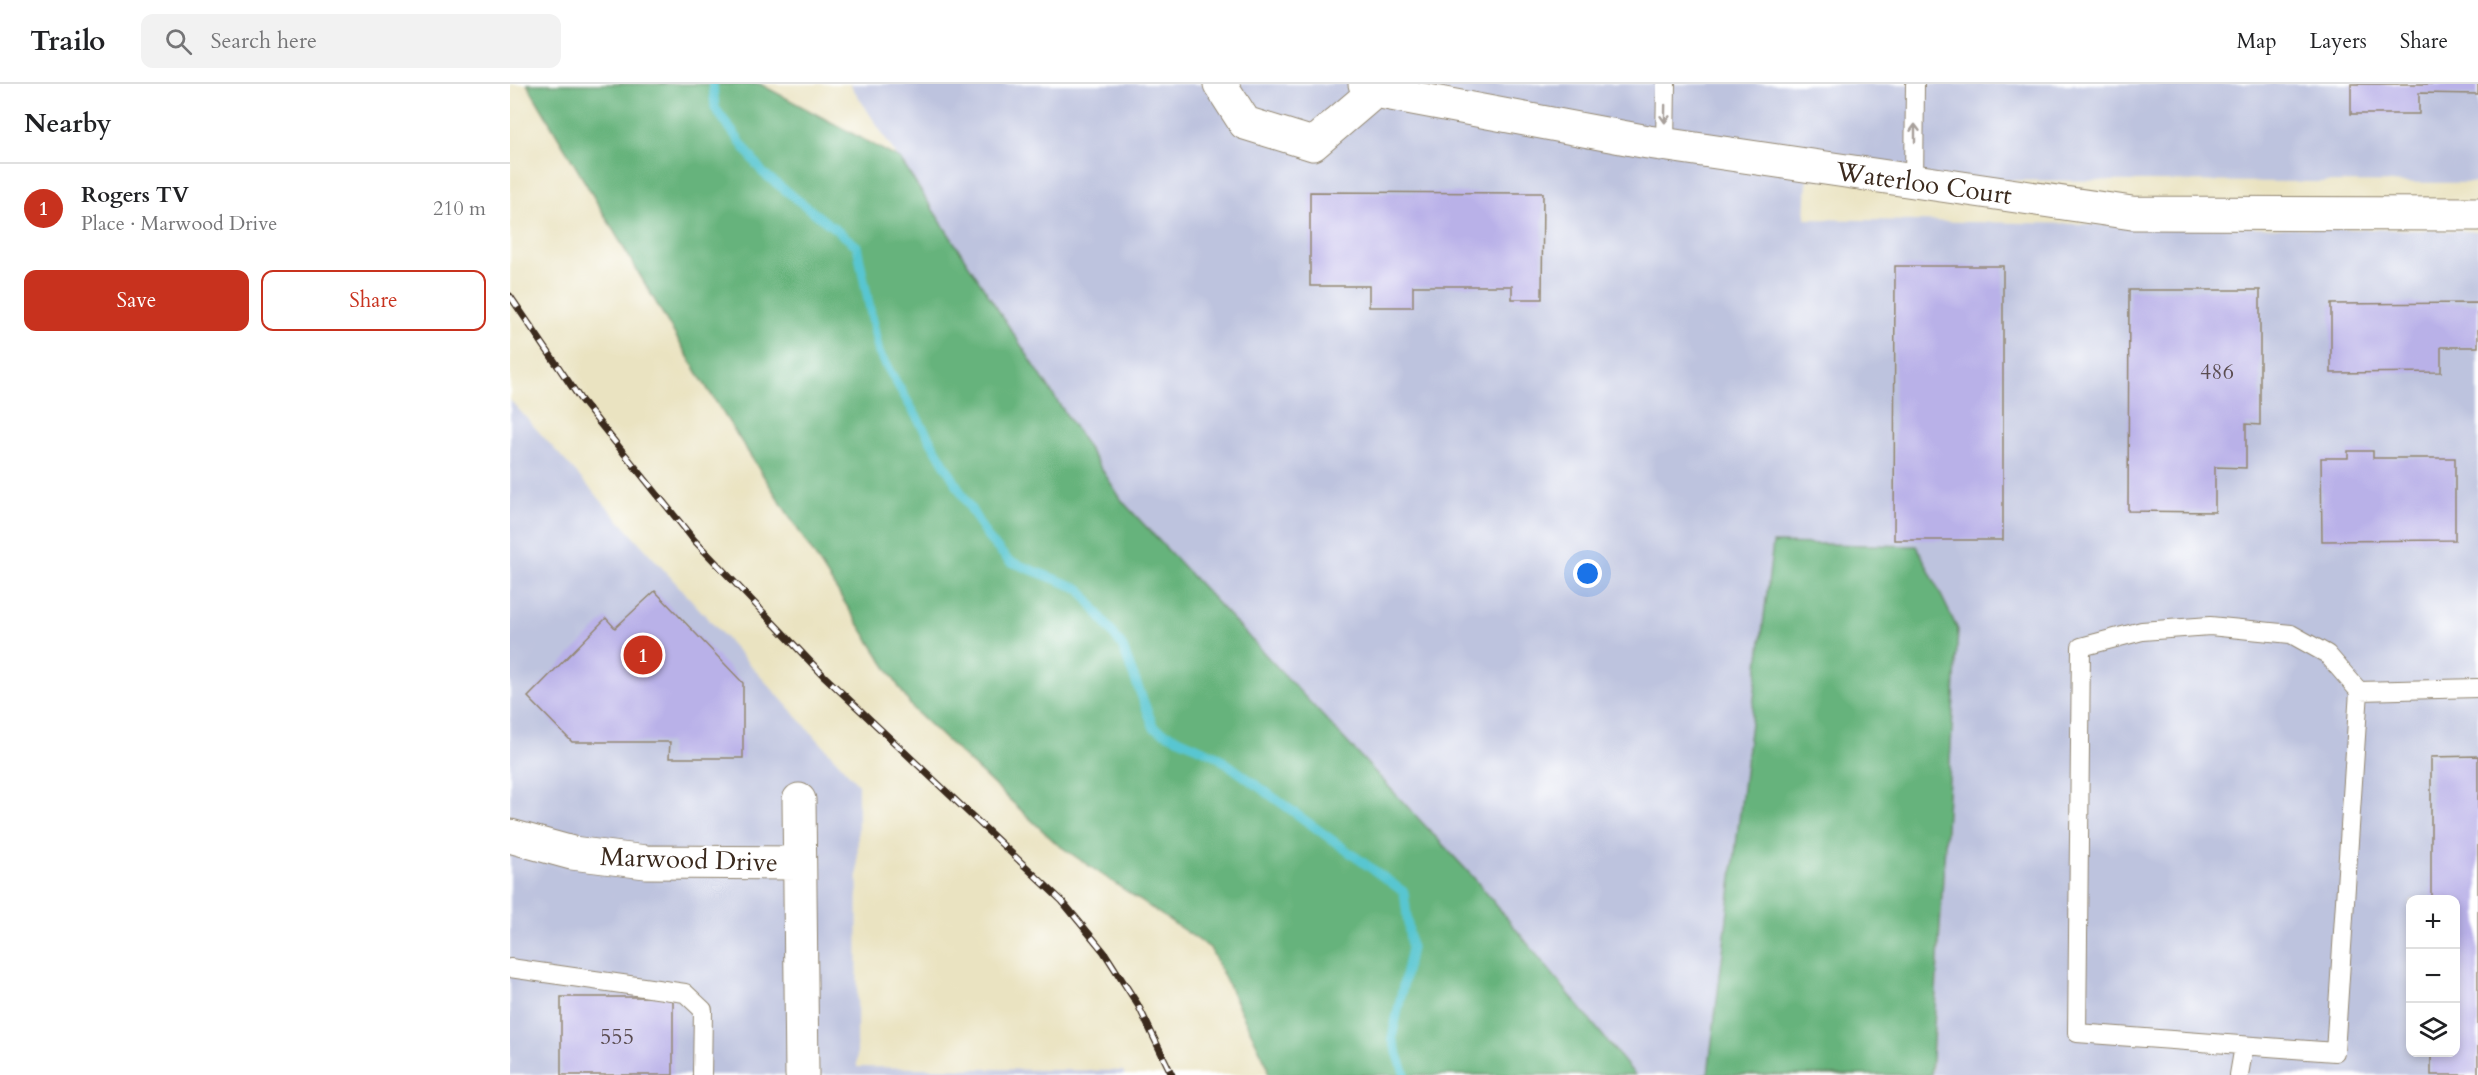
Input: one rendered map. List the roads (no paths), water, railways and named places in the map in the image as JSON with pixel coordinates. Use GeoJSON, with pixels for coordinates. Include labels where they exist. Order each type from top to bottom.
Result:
{"type":"FeatureCollection","features":[{"type":"Feature","properties":{"kind":"street","name":"Waterloo Court"},"geometry":{"type":"LineString","coordinates":[[1220,84],[1245,123],[1313,144],[1370,88],[1665,145],[2132,213],[2478,214]]}},
{"type":"Feature","properties":{"kind":"street"},"geometry":{"type":"LineString","coordinates":[[799,800],[802,1075]]}},
{"type":"Feature","properties":{"kind":"street","name":"Marwood Drive"},"geometry":{"type":"LineString","coordinates":[[510,836],[572,853],[646,862],[799,862]]}},
{"type":"Feature","properties":{"kind":"lane"},"geometry":{"type":"LineString","coordinates":[[1665,145],[1666,84]]}},
{"type":"Feature","properties":{"kind":"lane"},"geometry":{"type":"LineString","coordinates":[[1914,182],[1915,84]]}},
{"type":"Feature","properties":{"kind":"lane"},"geometry":{"type":"LineString","coordinates":[[2210,626],[2291,634],[2327,654],[2359,691],[2334,1052],[2077,1033],[2081,648],[2142,631],[2210,626]]}},
{"type":"Feature","properties":{"kind":"lane"},"geometry":{"type":"LineString","coordinates":[[2359,691],[2478,688]]}},
{"type":"Feature","properties":{"kind":"lane"},"geometry":{"type":"LineString","coordinates":[[510,968],[686,993],[703,1010],[702,1075]]}},
{"type":"Feature","properties":{"kind":"lane"},"geometry":{"type":"LineString","coordinates":[[2239,1075],[2244,1046]]}},
{"type":"Feature","properties":{"kind":"waterway"},"geometry":{"type":"LineString","coordinates":[[713,84],[715,108],[763,173],[857,246],[879,353],[988,538],[1009,561],[1080,589],[1122,646],[1154,728],[1215,755],[1404,892],[1411,948],[1392,1038],[1405,1075]]}},
{"type":"Feature","properties":{"kind":"railway"},"geometry":{"type":"LineString","coordinates":[[510,296],[581,400],[694,540],[824,676],[1062,901],[1104,952],[1138,1005],[1172,1075]]}},
{"type":"Feature","properties":{"kind":"place","name":"Rogers TV"},"geometry":{"type":"Point","coordinates":[643,655]}}]}
